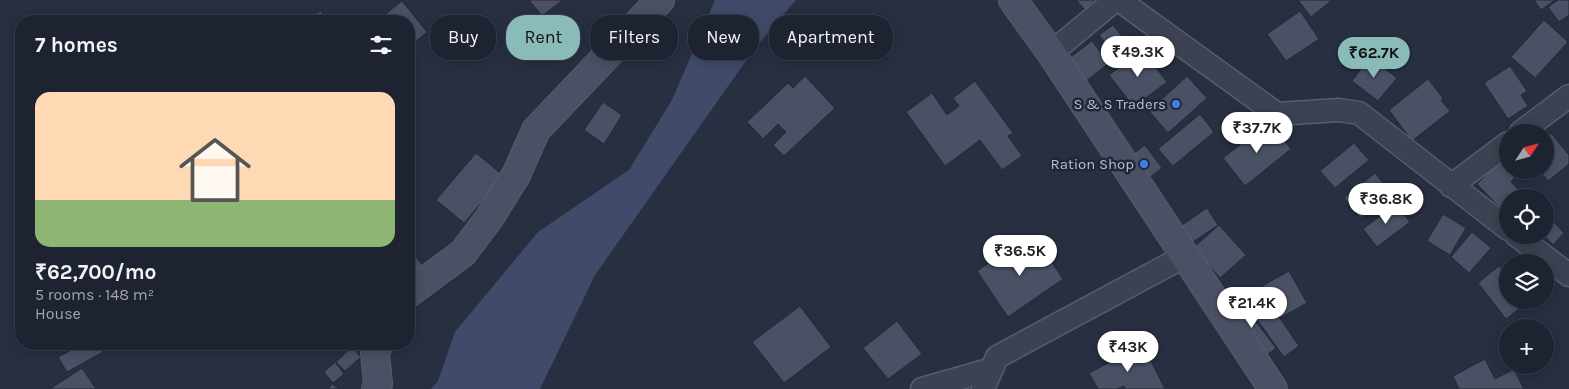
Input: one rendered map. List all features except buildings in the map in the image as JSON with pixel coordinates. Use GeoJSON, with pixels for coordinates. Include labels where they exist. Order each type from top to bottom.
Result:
{"type":"FeatureCollection","features":[{"type":"Feature","properties":{"kind":"main road"},"geometry":{"type":"LineString","coordinates":[[415,289],[463,253],[490,217],[516,175],[536,130],[660,0]]}},
{"type":"Feature","properties":{"kind":"main road"},"geometry":{"type":"LineString","coordinates":[[1013,0],[1052,53],[1273,389]]}},
{"type":"Feature","properties":{"kind":"main road"},"geometry":{"type":"LineString","coordinates":[[376,389],[378,384],[375,354],[377,350]]}},
{"type":"Feature","properties":{"kind":"street"},"geometry":{"type":"LineString","coordinates":[[1052,53],[1115,0]]}},
{"type":"Feature","properties":{"kind":"street"},"geometry":{"type":"LineString","coordinates":[[1119,0],[1277,114],[1339,110],[1359,113],[1499,222]]}},
{"type":"Feature","properties":{"kind":"street"},"geometry":{"type":"LineString","coordinates":[[1532,124],[1569,96]]}},
{"type":"Feature","properties":{"kind":"street"},"geometry":{"type":"LineString","coordinates":[[1451,186],[1499,150]]}},
{"type":"Feature","properties":{"kind":"street"},"geometry":{"type":"LineString","coordinates":[[1528,244],[1569,275]]}},
{"type":"Feature","properties":{"kind":"street"},"geometry":{"type":"LineString","coordinates":[[983,389],[997,357],[1185,256]]}},
{"type":"Feature","properties":{"kind":"street"},"geometry":{"type":"LineString","coordinates":[[922,389],[992,369]]}},
{"type":"Feature","properties":{"kind":"water"},"geometry":{"type":"Polygon","coordinates":[[[715,0],[796,0],[783,15],[769,15],[769,32],[759,43],[759,15],[709,15],[715,0]]]}},
{"type":"Feature","properties":{"kind":"water"},"geometry":{"type":"Polygon","coordinates":[[[689,60],[747,60],[595,275],[540,389],[431,389],[438,381],[455,332],[538,232],[629,170],[672,100],[689,60]]]}},
{"type":"Feature","properties":{"kind":"place","name":"S & S Traders"},"geometry":{"type":"Point","coordinates":[1176,104]}},
{"type":"Feature","properties":{"kind":"place","name":"Ration Shop"},"geometry":{"type":"Point","coordinates":[1144,164]}}]}
